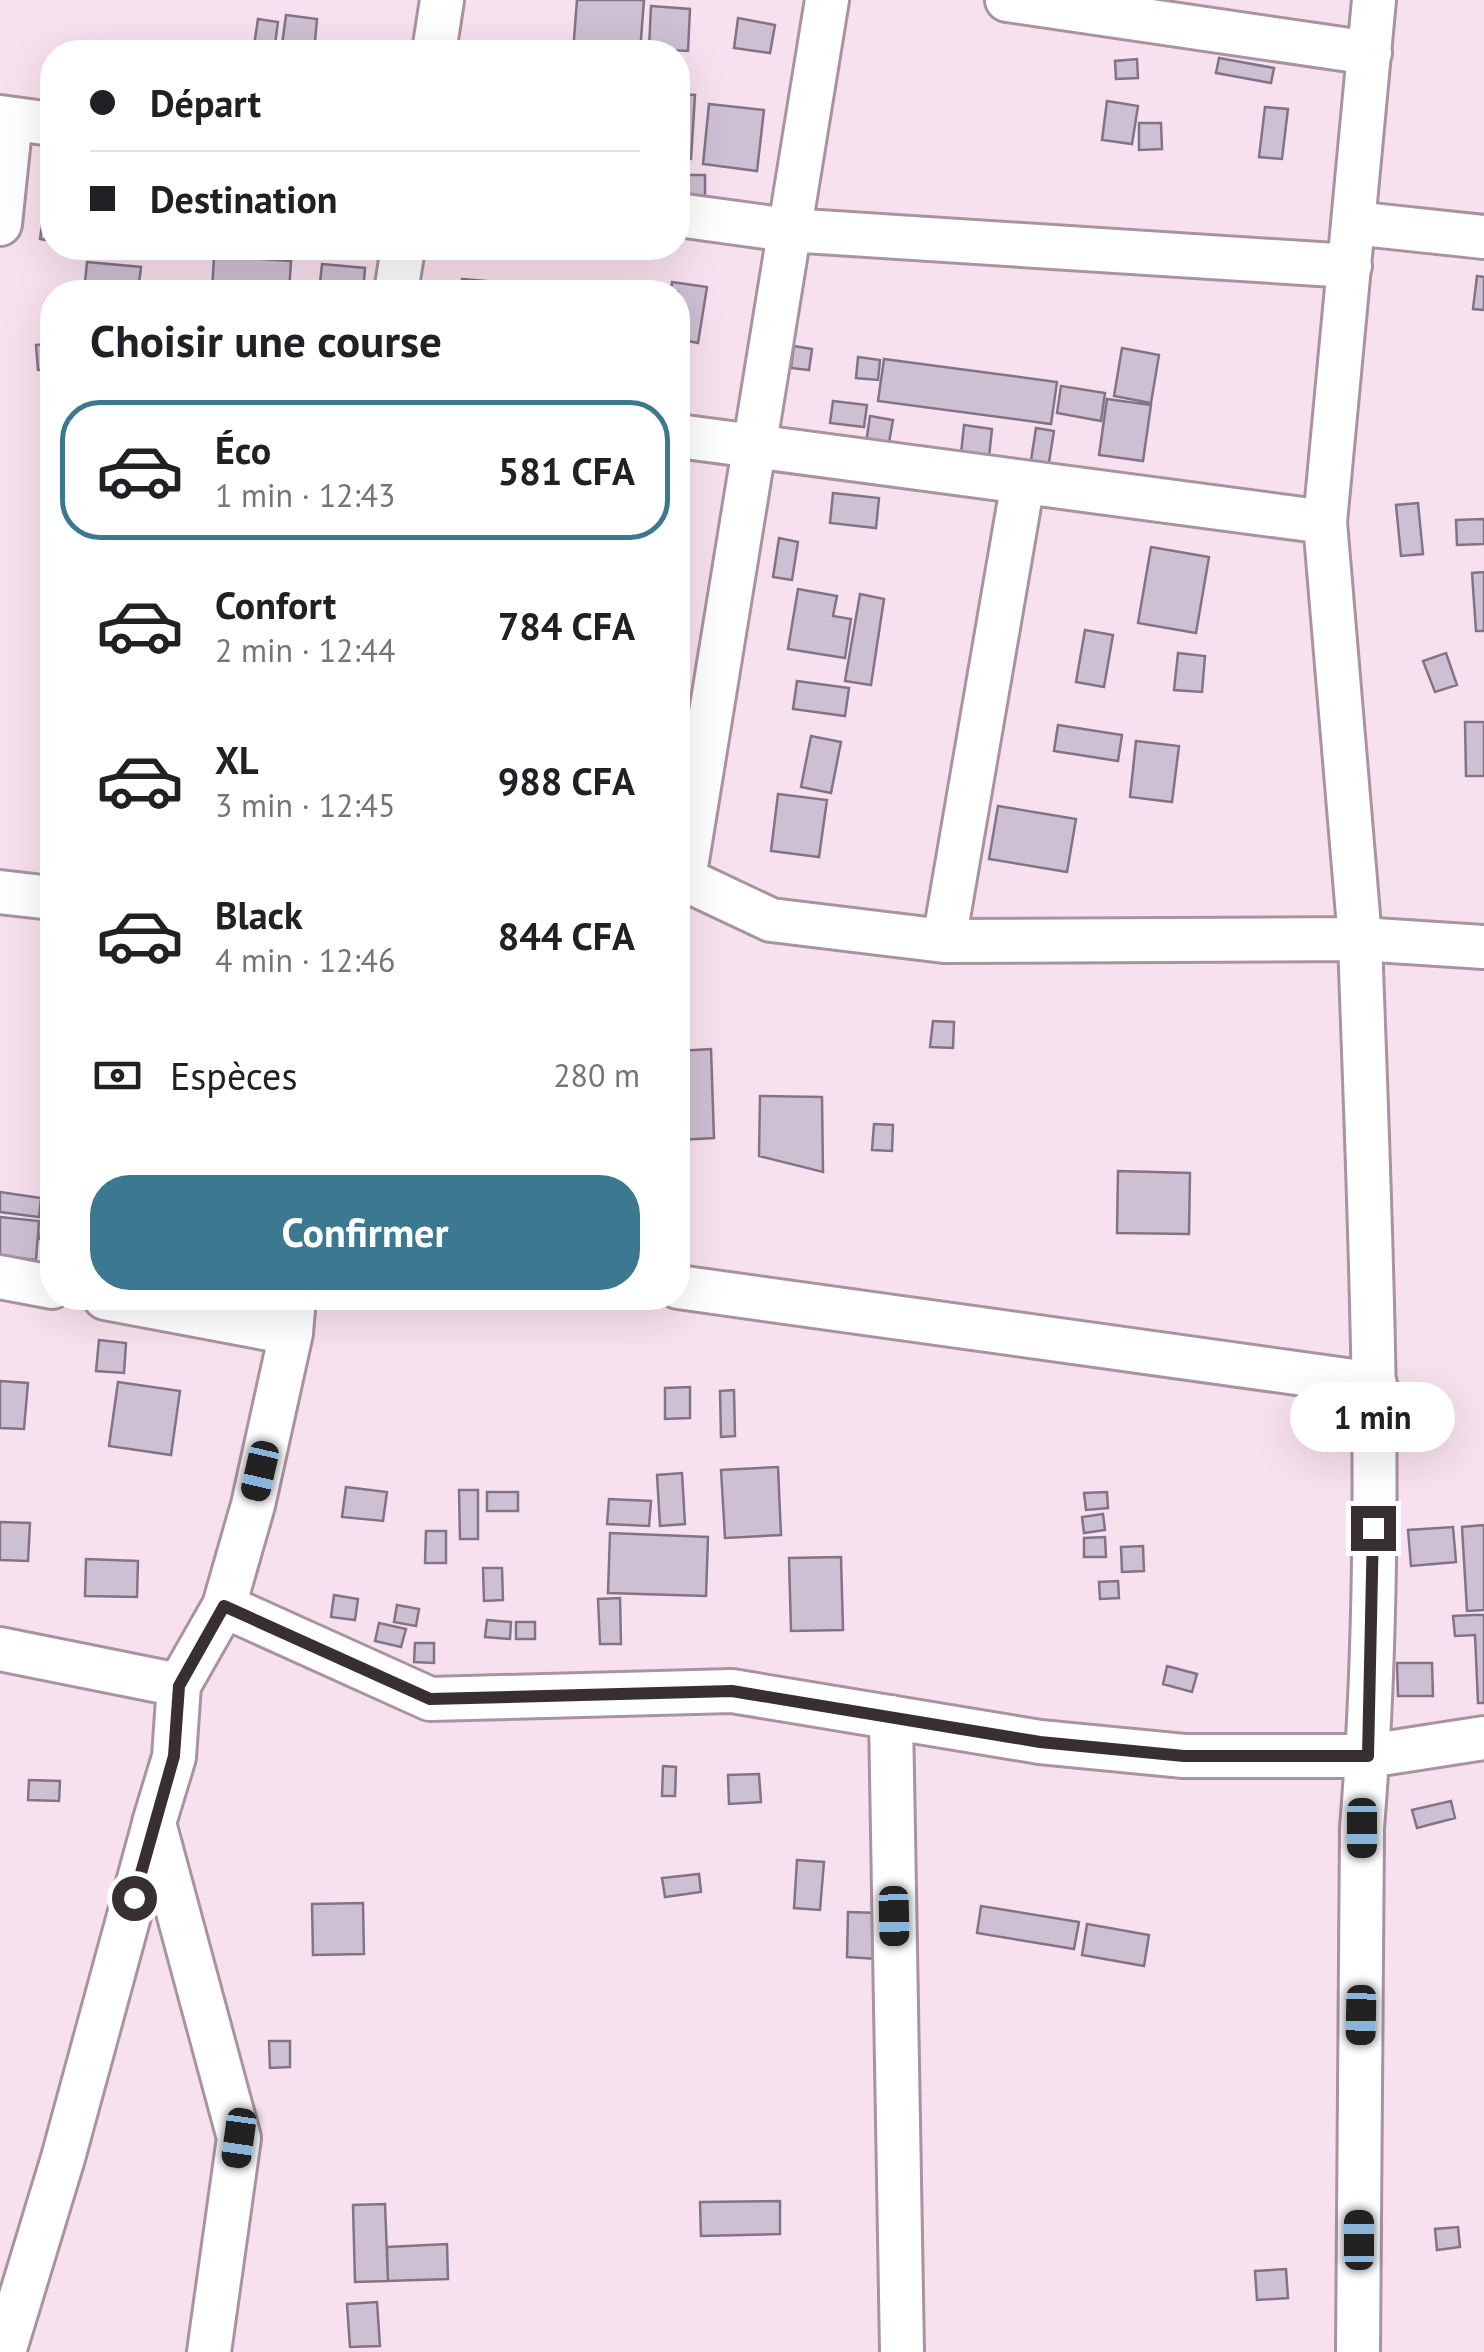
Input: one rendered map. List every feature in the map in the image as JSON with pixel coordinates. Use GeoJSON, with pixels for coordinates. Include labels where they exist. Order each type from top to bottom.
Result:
{"type":"FeatureCollection","features":[{"type":"Feature","properties":{"kind":"street"},"geometry":{"type":"LineString","coordinates":[[436,40],[442,0]]}},
{"type":"Feature","properties":{"kind":"street"},"geometry":{"type":"LineString","coordinates":[[690,826],[827,0]]}},
{"type":"Feature","properties":{"kind":"street"},"geometry":{"type":"LineString","coordinates":[[1007,0],[1370,53]]}},
{"type":"Feature","properties":{"kind":"street"},"geometry":{"type":"LineString","coordinates":[[1358,2352],[1362,1828],[1368,1756],[1375,1384],[1360,939],[1325,522],[1374,0]]}},
{"type":"Feature","properties":{"kind":"street"},"geometry":{"type":"LineString","coordinates":[[0,224],[21,120]]}},
{"type":"Feature","properties":{"kind":"street"},"geometry":{"type":"LineString","coordinates":[[690,217],[788,230],[1350,266]]}},
{"type":"Feature","properties":{"kind":"street"},"geometry":{"type":"LineString","coordinates":[[1353,223],[1484,237]]}},
{"type":"Feature","properties":{"kind":"street"},"geometry":{"type":"LineString","coordinates":[[690,438],[1325,522]]}},
{"type":"Feature","properties":{"kind":"street"},"geometry":{"type":"LineString","coordinates":[[944,941],[1023,482]]}},
{"type":"Feature","properties":{"kind":"street"},"geometry":{"type":"LineString","coordinates":[[690,883],[771,920],[944,941],[1360,939],[1484,947]]}},
{"type":"Feature","properties":{"kind":"street"},"geometry":{"type":"LineString","coordinates":[[0,892],[40,897]]}},
{"type":"Feature","properties":{"kind":"street"},"geometry":{"type":"LineString","coordinates":[[0,1277],[40,1285]]}},
{"type":"Feature","properties":{"kind":"street"},"geometry":{"type":"LineString","coordinates":[[690,1289],[1375,1384]]}},
{"type":"Feature","properties":{"kind":"street"},"geometry":{"type":"LineString","coordinates":[[4,2352],[63,2158],[174,1756],[179,1686],[224,1606],[252,1505],[293,1315],[238,1310]]}},
{"type":"Feature","properties":{"kind":"street"},"geometry":{"type":"LineString","coordinates":[[224,1606],[430,1699],[732,1691],[1040,1742],[1184,1756],[1368,1756],[1484,1738]]}},
{"type":"Feature","properties":{"kind":"street"},"geometry":{"type":"LineString","coordinates":[[0,1648],[179,1686]]}},
{"type":"Feature","properties":{"kind":"street"},"geometry":{"type":"LineString","coordinates":[[891,1717],[902,2352]]}},
{"type":"Feature","properties":{"kind":"street"},"geometry":{"type":"LineString","coordinates":[[154,1823],[239,2138],[209,2352]]}},
{"type":"Feature","properties":{"kind":"building"},"geometry":{"type":"Polygon","coordinates":[[[577,0],[644,0],[641,40],[574,40],[577,0]]]}},
{"type":"Feature","properties":{"kind":"building"},"geometry":{"type":"Polygon","coordinates":[[[651,6],[690,9],[689,40],[649,40],[651,6]]]}},
{"type":"Feature","properties":{"kind":"building"},"geometry":{"type":"Polygon","coordinates":[[[286,15],[317,19],[315,40],[283,40],[286,15]]]}},
{"type":"Feature","properties":{"kind":"building"},"geometry":{"type":"Polygon","coordinates":[[[738,18],[775,25],[770,53],[734,48],[738,18]]]}},
{"type":"Feature","properties":{"kind":"building"},"geometry":{"type":"Polygon","coordinates":[[[258,19],[278,22],[276,40],[255,40],[258,19]]]}},
{"type":"Feature","properties":{"kind":"building"},"geometry":{"type":"Polygon","coordinates":[[[1219,58],[1274,68],[1271,83],[1216,73],[1219,58]]]}},
{"type":"Feature","properties":{"kind":"building"},"geometry":{"type":"Polygon","coordinates":[[[1137,59],[1138,78],[1116,79],[1115,61],[1137,59]]]}},
{"type":"Feature","properties":{"kind":"building"},"geometry":{"type":"Polygon","coordinates":[[[690,95],[695,95],[690,159],[690,95]]]}},
{"type":"Feature","properties":{"kind":"building"},"geometry":{"type":"Polygon","coordinates":[[[1107,101],[1138,106],[1132,144],[1102,140],[1107,101]]]}},
{"type":"Feature","properties":{"kind":"building"},"geometry":{"type":"Polygon","coordinates":[[[709,104],[764,110],[757,171],[703,164],[709,104]]]}},
{"type":"Feature","properties":{"kind":"building"},"geometry":{"type":"Polygon","coordinates":[[[1265,107],[1288,109],[1282,159],[1259,157],[1265,107]]]}},
{"type":"Feature","properties":{"kind":"building"},"geometry":{"type":"Polygon","coordinates":[[[1139,123],[1161,123],[1162,149],[1139,150],[1139,123]]]}},
{"type":"Feature","properties":{"kind":"building"},"geometry":{"type":"Polygon","coordinates":[[[690,175],[705,175],[705,201],[690,200],[690,175]]]}},
{"type":"Feature","properties":{"kind":"building"},"geometry":{"type":"Polygon","coordinates":[[[214,260],[291,261],[290,280],[213,280],[214,260]]]}},
{"type":"Feature","properties":{"kind":"building"},"geometry":{"type":"Polygon","coordinates":[[[87,262],[141,267],[139,280],[85,280],[87,262]]]}},
{"type":"Feature","properties":{"kind":"building"},"geometry":{"type":"Polygon","coordinates":[[[322,264],[365,268],[364,280],[320,280],[322,264]]]}},
{"type":"Feature","properties":{"kind":"building"},"geometry":{"type":"Polygon","coordinates":[[[1477,276],[1484,277],[1484,310],[1473,309],[1477,276]]]}},
{"type":"Feature","properties":{"kind":"building"},"geometry":{"type":"Polygon","coordinates":[[[690,285],[707,287],[698,343],[690,341],[690,285]]]}},
{"type":"Feature","properties":{"kind":"building"},"geometry":{"type":"Polygon","coordinates":[[[36,345],[40,345],[40,370],[38,370],[36,345]]]}},
{"type":"Feature","properties":{"kind":"building"},"geometry":{"type":"Polygon","coordinates":[[[794,346],[812,349],[809,370],[791,368],[794,346]]]}},
{"type":"Feature","properties":{"kind":"building"},"geometry":{"type":"Polygon","coordinates":[[[1122,348],[1159,355],[1151,403],[1114,396],[1122,348]]]}},
{"type":"Feature","properties":{"kind":"building"},"geometry":{"type":"Polygon","coordinates":[[[858,357],[880,360],[878,380],[856,378],[858,357]]]}},
{"type":"Feature","properties":{"kind":"building"},"geometry":{"type":"Polygon","coordinates":[[[884,359],[1057,382],[1051,424],[878,401],[884,359]]]}},
{"type":"Feature","properties":{"kind":"building"},"geometry":{"type":"Polygon","coordinates":[[[1061,386],[1105,393],[1101,421],[1057,413],[1061,386]]]}},
{"type":"Feature","properties":{"kind":"building"},"geometry":{"type":"Polygon","coordinates":[[[1107,399],[1151,405],[1143,461],[1099,455],[1107,399]]]}},
{"type":"Feature","properties":{"kind":"building"},"geometry":{"type":"Polygon","coordinates":[[[833,401],[867,405],[864,427],[830,423],[833,401]]]}},
{"type":"Feature","properties":{"kind":"building"},"geometry":{"type":"Polygon","coordinates":[[[870,416],[893,420],[887,454],[865,450],[870,416]]]}},
{"type":"Feature","properties":{"kind":"building"},"geometry":{"type":"Polygon","coordinates":[[[964,425],[992,429],[988,466],[960,463],[964,425]]]}},
{"type":"Feature","properties":{"kind":"building"},"geometry":{"type":"Polygon","coordinates":[[[1036,428],[1054,431],[1047,475],[1029,473],[1036,428]]]}},
{"type":"Feature","properties":{"kind":"building"},"geometry":{"type":"Polygon","coordinates":[[[833,493],[879,498],[876,528],[830,523],[833,493]]]}},
{"type":"Feature","properties":{"kind":"building"},"geometry":{"type":"Polygon","coordinates":[[[1418,503],[1423,554],[1401,556],[1396,505],[1418,503]]]}},
{"type":"Feature","properties":{"kind":"building"},"geometry":{"type":"Polygon","coordinates":[[[1484,519],[1484,544],[1457,545],[1456,520],[1484,519]]]}},
{"type":"Feature","properties":{"kind":"building"},"geometry":{"type":"Polygon","coordinates":[[[779,538],[798,542],[792,580],[773,577],[779,538]]]}},
{"type":"Feature","properties":{"kind":"building"},"geometry":{"type":"Polygon","coordinates":[[[1151,547],[1209,557],[1196,633],[1138,623],[1151,547]]]}},
{"type":"Feature","properties":{"kind":"building"},"geometry":{"type":"Polygon","coordinates":[[[1484,572],[1484,631],[1476,631],[1472,573],[1484,572]]]}},
{"type":"Feature","properties":{"kind":"building"},"geometry":{"type":"Polygon","coordinates":[[[798,589],[837,596],[833,616],[851,619],[845,658],[788,649],[798,589]]]}},
{"type":"Feature","properties":{"kind":"building"},"geometry":{"type":"Polygon","coordinates":[[[860,594],[884,599],[871,685],[845,681],[860,594]]]}},
{"type":"Feature","properties":{"kind":"building"},"geometry":{"type":"Polygon","coordinates":[[[1085,630],[1113,635],[1104,687],[1076,682],[1085,630]]]}},
{"type":"Feature","properties":{"kind":"building"},"geometry":{"type":"Polygon","coordinates":[[[1178,653],[1205,656],[1202,692],[1174,690],[1178,653]]]}},
{"type":"Feature","properties":{"kind":"building"},"geometry":{"type":"Polygon","coordinates":[[[1446,653],[1457,685],[1435,692],[1423,661],[1446,653]]]}},
{"type":"Feature","properties":{"kind":"building"},"geometry":{"type":"Polygon","coordinates":[[[797,681],[849,688],[845,716],[793,709],[797,681]]]}},
{"type":"Feature","properties":{"kind":"building"},"geometry":{"type":"Polygon","coordinates":[[[1465,722],[1484,722],[1484,776],[1466,776],[1465,722]]]}},
{"type":"Feature","properties":{"kind":"building"},"geometry":{"type":"Polygon","coordinates":[[[1058,725],[1122,735],[1118,761],[1054,751],[1058,725]]]}},
{"type":"Feature","properties":{"kind":"building"},"geometry":{"type":"Polygon","coordinates":[[[811,736],[841,742],[831,793],[801,787],[811,736]]]}},
{"type":"Feature","properties":{"kind":"building"},"geometry":{"type":"Polygon","coordinates":[[[1136,741],[1179,746],[1172,802],[1130,797],[1136,741]]]}},
{"type":"Feature","properties":{"kind":"building"},"geometry":{"type":"Polygon","coordinates":[[[778,794],[827,800],[819,857],[771,851],[778,794]]]}},
{"type":"Feature","properties":{"kind":"building"},"geometry":{"type":"Polygon","coordinates":[[[998,806],[1076,819],[1067,872],[989,859],[998,806]]]}},
{"type":"Feature","properties":{"kind":"building"},"geometry":{"type":"Polygon","coordinates":[[[933,1021],[954,1022],[953,1048],[930,1047],[933,1021]]]}},
{"type":"Feature","properties":{"kind":"building"},"geometry":{"type":"Polygon","coordinates":[[[711,1049],[714,1138],[690,1139],[690,1050],[711,1049]]]}},
{"type":"Feature","properties":{"kind":"building"},"geometry":{"type":"Polygon","coordinates":[[[760,1096],[822,1097],[823,1172],[759,1156],[760,1096]]]}},
{"type":"Feature","properties":{"kind":"building"},"geometry":{"type":"Polygon","coordinates":[[[874,1124],[893,1125],[892,1151],[872,1150],[874,1124]]]}},
{"type":"Feature","properties":{"kind":"building"},"geometry":{"type":"Polygon","coordinates":[[[1118,1171],[1190,1173],[1189,1234],[1117,1233],[1118,1171]]]}},
{"type":"Feature","properties":{"kind":"building"},"geometry":{"type":"Polygon","coordinates":[[[0,1192],[40,1198],[39,1217],[0,1212],[0,1192]]]}},
{"type":"Feature","properties":{"kind":"building"},"geometry":{"type":"Polygon","coordinates":[[[0,1217],[39,1221],[36,1260],[0,1256],[0,1217]]]}},
{"type":"Feature","properties":{"kind":"building"},"geometry":{"type":"Polygon","coordinates":[[[99,1340],[126,1343],[124,1373],[96,1371],[99,1340]]]}},
{"type":"Feature","properties":{"kind":"building"},"geometry":{"type":"Polygon","coordinates":[[[0,1381],[28,1383],[24,1429],[0,1428],[0,1381]]]}},
{"type":"Feature","properties":{"kind":"building"},"geometry":{"type":"Polygon","coordinates":[[[118,1382],[180,1391],[171,1455],[109,1446],[118,1382]]]}},
{"type":"Feature","properties":{"kind":"building"},"geometry":{"type":"Polygon","coordinates":[[[690,1387],[690,1418],[665,1419],[665,1388],[690,1387]]]}},
{"type":"Feature","properties":{"kind":"building"},"geometry":{"type":"Polygon","coordinates":[[[734,1390],[735,1436],[721,1437],[720,1391],[734,1390]]]}},
{"type":"Feature","properties":{"kind":"building"},"geometry":{"type":"Polygon","coordinates":[[[778,1467],[781,1535],[725,1538],[721,1470],[778,1467]]]}},
{"type":"Feature","properties":{"kind":"building"},"geometry":{"type":"Polygon","coordinates":[[[682,1473],[685,1524],[660,1526],[657,1475],[682,1473]]]}},
{"type":"Feature","properties":{"kind":"building"},"geometry":{"type":"Polygon","coordinates":[[[346,1487],[387,1492],[383,1521],[342,1517],[346,1487]]]}},
{"type":"Feature","properties":{"kind":"building"},"geometry":{"type":"Polygon","coordinates":[[[459,1490],[478,1490],[478,1539],[460,1539],[459,1490]]]}},
{"type":"Feature","properties":{"kind":"building"},"geometry":{"type":"Polygon","coordinates":[[[487,1492],[518,1492],[518,1511],[487,1511],[487,1492]]]}},
{"type":"Feature","properties":{"kind":"building"},"geometry":{"type":"Polygon","coordinates":[[[1107,1492],[1108,1508],[1086,1510],[1084,1493],[1107,1492]]]}},
{"type":"Feature","properties":{"kind":"building"},"geometry":{"type":"Polygon","coordinates":[[[609,1499],[651,1501],[649,1526],[607,1524],[609,1499]]]}},
{"type":"Feature","properties":{"kind":"building"},"geometry":{"type":"Polygon","coordinates":[[[1103,1514],[1105,1530],[1084,1533],[1082,1517],[1103,1514]]]}},
{"type":"Feature","properties":{"kind":"building"},"geometry":{"type":"Polygon","coordinates":[[[0,1522],[30,1523],[28,1561],[0,1560],[0,1522]]]}},
{"type":"Feature","properties":{"kind":"building"},"geometry":{"type":"Polygon","coordinates":[[[1484,1525],[1484,1610],[1467,1611],[1462,1527],[1484,1525]]]}},
{"type":"Feature","properties":{"kind":"building"},"geometry":{"type":"Polygon","coordinates":[[[1453,1527],[1456,1562],[1411,1566],[1408,1530],[1453,1527]]]}},
{"type":"Feature","properties":{"kind":"building"},"geometry":{"type":"Polygon","coordinates":[[[426,1531],[446,1531],[446,1563],[425,1563],[426,1531]]]}},
{"type":"Feature","properties":{"kind":"building"},"geometry":{"type":"Polygon","coordinates":[[[610,1533],[708,1537],[706,1596],[608,1593],[610,1533]]]}},
{"type":"Feature","properties":{"kind":"building"},"geometry":{"type":"Polygon","coordinates":[[[1105,1537],[1106,1557],[1084,1557],[1084,1538],[1105,1537]]]}},
{"type":"Feature","properties":{"kind":"building"},"geometry":{"type":"Polygon","coordinates":[[[1143,1546],[1144,1571],[1122,1572],[1121,1547],[1143,1546]]]}},
{"type":"Feature","properties":{"kind":"building"},"geometry":{"type":"Polygon","coordinates":[[[841,1557],[843,1630],[791,1631],[789,1558],[841,1557]]]}},
{"type":"Feature","properties":{"kind":"building"},"geometry":{"type":"Polygon","coordinates":[[[86,1559],[138,1561],[137,1597],[85,1596],[86,1559]]]}},
{"type":"Feature","properties":{"kind":"building"},"geometry":{"type":"Polygon","coordinates":[[[483,1568],[502,1568],[503,1600],[484,1601],[483,1568]]]}},
{"type":"Feature","properties":{"kind":"building"},"geometry":{"type":"Polygon","coordinates":[[[1118,1581],[1119,1598],[1100,1599],[1099,1582],[1118,1581]]]}},
{"type":"Feature","properties":{"kind":"building"},"geometry":{"type":"Polygon","coordinates":[[[334,1595],[358,1599],[355,1620],[331,1617],[334,1595]]]}},
{"type":"Feature","properties":{"kind":"building"},"geometry":{"type":"Polygon","coordinates":[[[620,1598],[621,1644],[600,1644],[598,1599],[620,1598]]]}},
{"type":"Feature","properties":{"kind":"building"},"geometry":{"type":"Polygon","coordinates":[[[397,1605],[419,1609],[416,1626],[394,1622],[397,1605]]]}},
{"type":"Feature","properties":{"kind":"building"},"geometry":{"type":"Polygon","coordinates":[[[1484,1615],[1484,1703],[1478,1703],[1475,1635],[1455,1636],[1453,1616],[1484,1615]]]}},
{"type":"Feature","properties":{"kind":"building"},"geometry":{"type":"Polygon","coordinates":[[[487,1620],[511,1622],[510,1639],[485,1637],[487,1620]]]}},
{"type":"Feature","properties":{"kind":"building"},"geometry":{"type":"Polygon","coordinates":[[[516,1622],[535,1622],[535,1639],[516,1639],[516,1622]]]}},
{"type":"Feature","properties":{"kind":"building"},"geometry":{"type":"Polygon","coordinates":[[[379,1623],[406,1629],[401,1647],[375,1641],[379,1623]]]}},
{"type":"Feature","properties":{"kind":"building"},"geometry":{"type":"Polygon","coordinates":[[[415,1643],[434,1643],[434,1663],[414,1662],[415,1643]]]}},
{"type":"Feature","properties":{"kind":"building"},"geometry":{"type":"Polygon","coordinates":[[[1397,1663],[1432,1663],[1433,1696],[1398,1696],[1397,1663]]]}},
{"type":"Feature","properties":{"kind":"building"},"geometry":{"type":"Polygon","coordinates":[[[1167,1666],[1197,1674],[1192,1692],[1163,1684],[1167,1666]]]}},
{"type":"Feature","properties":{"kind":"building"},"geometry":{"type":"Polygon","coordinates":[[[663,1766],[676,1767],[675,1796],[662,1796],[663,1766]]]}},
{"type":"Feature","properties":{"kind":"building"},"geometry":{"type":"Polygon","coordinates":[[[759,1774],[761,1802],[729,1804],[728,1775],[759,1774]]]}},
{"type":"Feature","properties":{"kind":"building"},"geometry":{"type":"Polygon","coordinates":[[[29,1780],[60,1781],[59,1801],[28,1800],[29,1780]]]}},
{"type":"Feature","properties":{"kind":"building"},"geometry":{"type":"Polygon","coordinates":[[[1451,1801],[1455,1818],[1417,1828],[1412,1810],[1451,1801]]]}},
{"type":"Feature","properties":{"kind":"building"},"geometry":{"type":"Polygon","coordinates":[[[797,1860],[824,1862],[820,1910],[794,1908],[797,1860]]]}},
{"type":"Feature","properties":{"kind":"building"},"geometry":{"type":"Polygon","coordinates":[[[699,1874],[701,1892],[665,1897],[662,1878],[699,1874]]]}},
{"type":"Feature","properties":{"kind":"building"},"geometry":{"type":"Polygon","coordinates":[[[363,1903],[364,1954],[313,1955],[312,1904],[363,1903]]]}},
{"type":"Feature","properties":{"kind":"building"},"geometry":{"type":"Polygon","coordinates":[[[981,1906],[1079,1922],[1074,1949],[977,1933],[981,1906]]]}},
{"type":"Feature","properties":{"kind":"building"},"geometry":{"type":"Polygon","coordinates":[[[848,1912],[879,1913],[877,1959],[847,1957],[848,1912]]]}},
{"type":"Feature","properties":{"kind":"building"},"geometry":{"type":"Polygon","coordinates":[[[1087,1924],[1149,1935],[1144,1966],[1082,1955],[1087,1924]]]}},
{"type":"Feature","properties":{"kind":"building"},"geometry":{"type":"Polygon","coordinates":[[[269,2041],[290,2041],[290,2067],[270,2068],[269,2041]]]}},
{"type":"Feature","properties":{"kind":"building"},"geometry":{"type":"Polygon","coordinates":[[[780,2201],[780,2234],[701,2236],[700,2202],[780,2201]]]}},
{"type":"Feature","properties":{"kind":"building"},"geometry":{"type":"Polygon","coordinates":[[[385,2204],[388,2281],[355,2282],[353,2205],[385,2204]]]}},
{"type":"Feature","properties":{"kind":"building"},"geometry":{"type":"Polygon","coordinates":[[[1458,2227],[1460,2247],[1437,2250],[1435,2229],[1458,2227]]]}},
{"type":"Feature","properties":{"kind":"building"},"geometry":{"type":"Polygon","coordinates":[[[447,2244],[448,2279],[388,2281],[387,2247],[447,2244]]]}},
{"type":"Feature","properties":{"kind":"building"},"geometry":{"type":"Polygon","coordinates":[[[1286,2269],[1288,2298],[1257,2300],[1255,2271],[1286,2269]]]}},
{"type":"Feature","properties":{"kind":"building"},"geometry":{"type":"Polygon","coordinates":[[[377,2302],[380,2346],[350,2347],[347,2304],[377,2302]]]}},
{"type":"Feature","properties":{"kind":"route"},"geometry":{"type":"LineString","coordinates":[[134,1898],[174,1756],[179,1686],[224,1606],[430,1699],[732,1691],[1040,1742],[1184,1756],[1368,1756],[1373,1528]]}}]}
